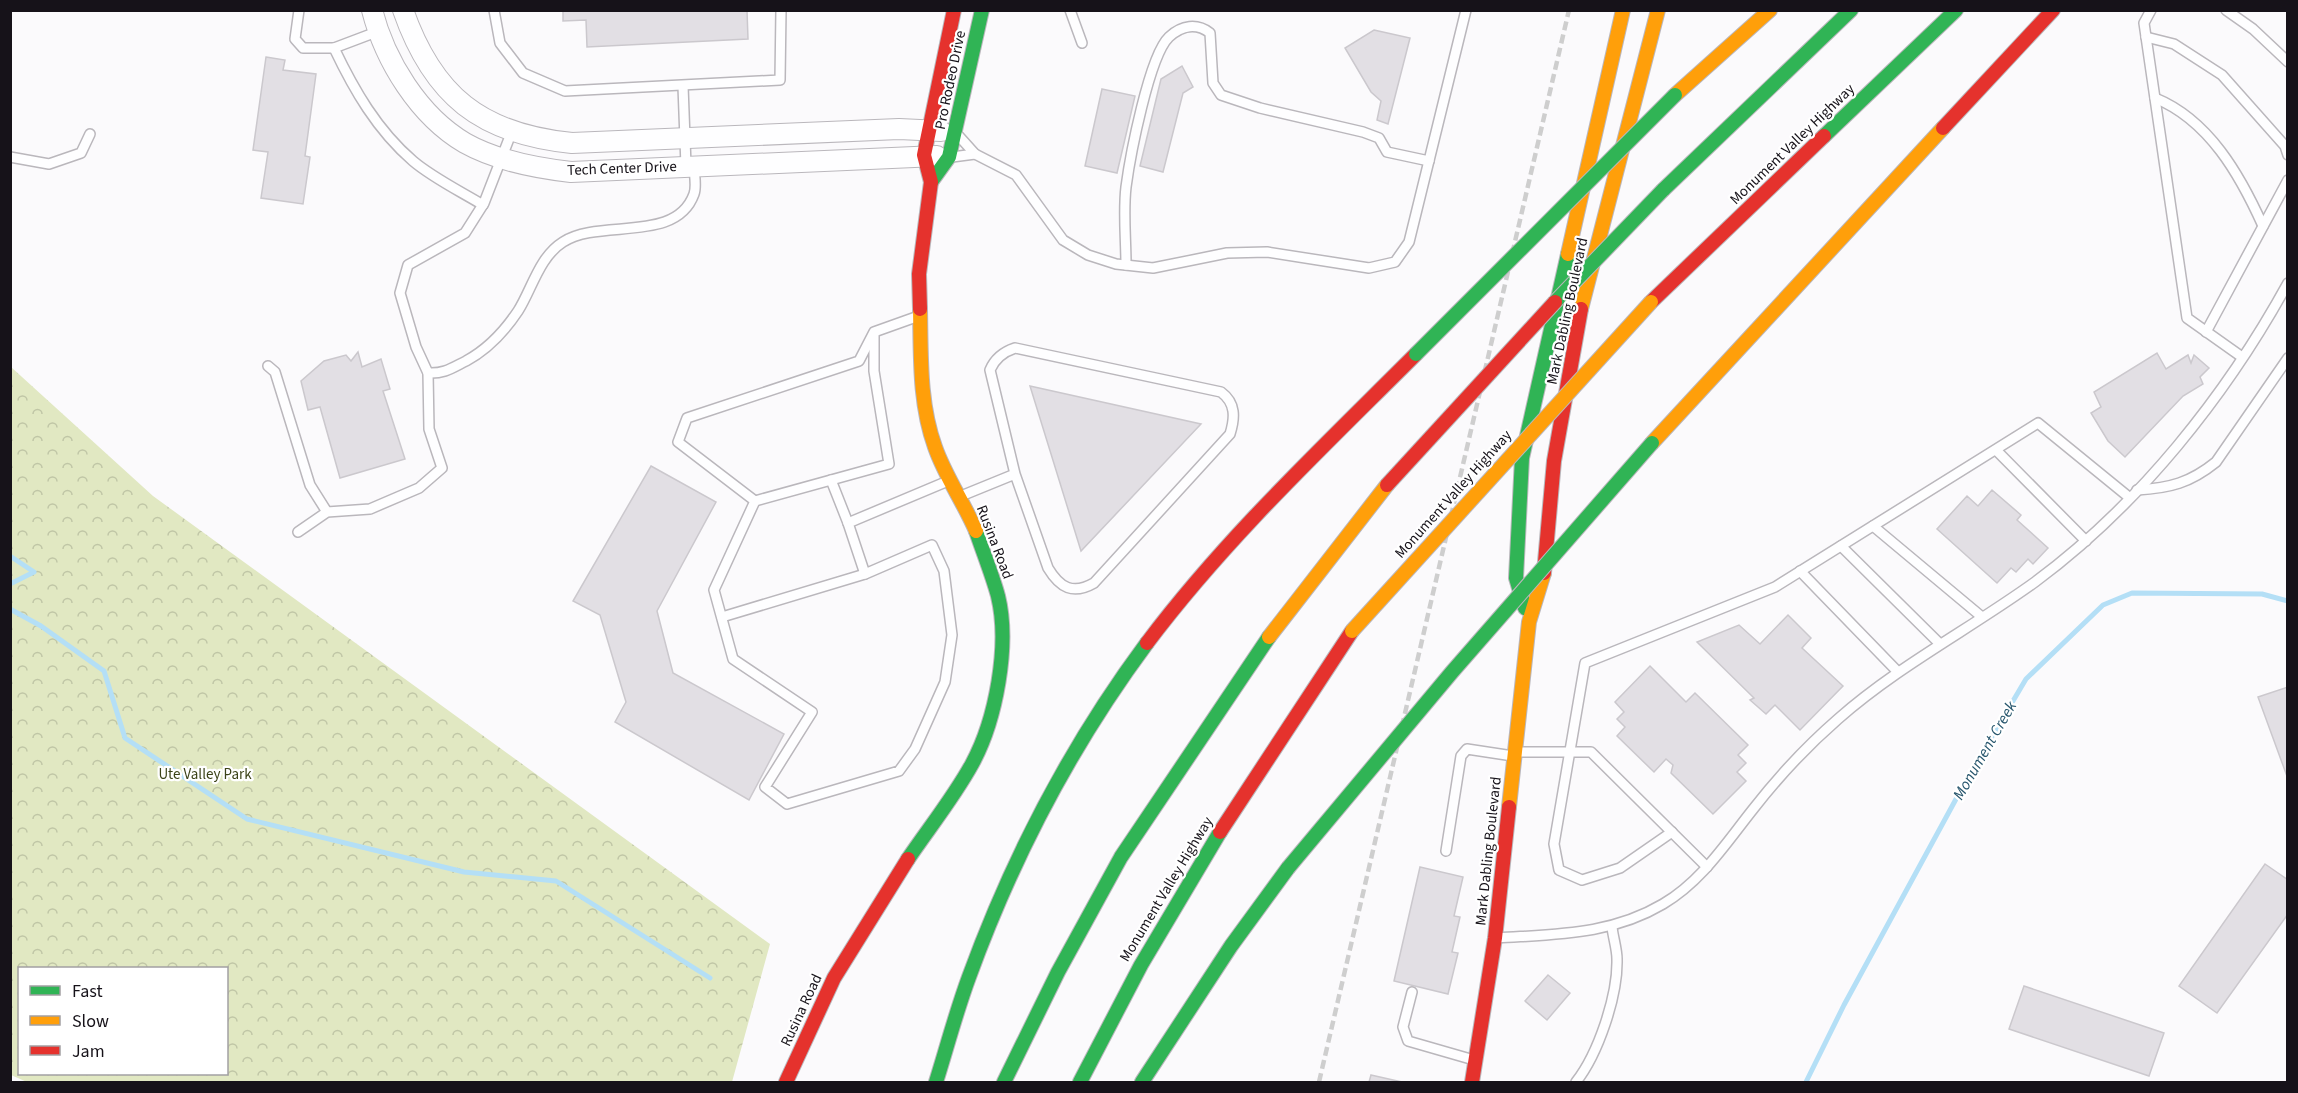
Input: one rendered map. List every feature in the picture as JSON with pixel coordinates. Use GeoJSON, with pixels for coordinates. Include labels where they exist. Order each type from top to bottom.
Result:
{"type":"FeatureCollection","features":[{"type":"Feature","properties":{"kind":"main road","name":"Pro Rodeo Drive"},"geometry":{"type":"LineString","coordinates":[[924,155],[954,10]]}},
{"type":"Feature","properties":{"kind":"main road","name":"Pro Rodeo Drive"},"geometry":{"type":"LineString","coordinates":[[949,157],[982,10]]}},
{"type":"Feature","properties":{"kind":"main road","name":"Mark Dabling Boulevard"},"geometry":{"type":"LineString","coordinates":[[1529,622],[1516,578],[1522,458],[1623,10]]}},
{"type":"Feature","properties":{"kind":"main road","name":"Mark Dabling Boulevard"},"geometry":{"type":"LineString","coordinates":[[1472,1083],[1496,938],[1529,622],[1543,580],[1554,462],[1584,292],[1658,10]]}},
{"type":"Feature","properties":{"kind":"main road"},"geometry":{"type":"LineString","coordinates":[[936,1083],[969,976],[1008,880],[1054,789],[1106,706],[1164,622],[1243,529],[1675,95],[1749,10]]}},
{"type":"Feature","properties":{"kind":"main road"},"geometry":{"type":"LineString","coordinates":[[1705,61],[1770,10]]}},
{"type":"Feature","properties":{"kind":"main road"},"geometry":{"type":"LineString","coordinates":[[1004,1083],[1058,972],[1121,857],[1279,621],[1387,485],[1524,333],[1663,190],[1851,10]]}},
{"type":"Feature","properties":{"kind":"main road","name":"Monument Valley Highway"},"geometry":{"type":"LineString","coordinates":[[1080,1083],[1126,989],[1205,855],[1281,734],[1352,631],[1651,302],[1956,10]]}},
{"type":"Feature","properties":{"kind":"main road"},"geometry":{"type":"LineString","coordinates":[[1142,1083],[1231,946],[1288,868],[1452,672],[1652,443],[2053,10]]}},
{"type":"Feature","properties":{"kind":"main road","name":"Rusina Road"},"geometry":{"type":"LineString","coordinates":[[924,155],[932,182]]}},
{"type":"Feature","properties":{"kind":"main road","name":"Rusina Road"},"geometry":{"type":"LineString","coordinates":[[786,1083],[834,978],[890,886],[954,795],[987,730],[1001,666],[1002,629],[998,597],[987,560],[935,448],[926,413],[917,317],[922,237],[932,182],[949,157]]}},
{"type":"Feature","properties":{"kind":"street","name":"Tech Center Drive"},"geometry":{"type":"LineString","coordinates":[[372,10],[385,47],[409,89],[436,120],[465,143],[502,159],[537,168],[571,172],[924,155],[949,157]]}},
{"type":"Feature","properties":{"kind":"street","name":"Tech Center Drive"},"geometry":{"type":"LineString","coordinates":[[403,10],[411,35],[433,72],[456,99],[480,118],[543,140],[572,143],[899,129],[956,132]]}},
{"type":"Feature","properties":{"kind":"lane"},"geometry":{"type":"LineString","coordinates":[[300,10],[295,39],[303,48],[334,48],[379,31]]}},
{"type":"Feature","properties":{"kind":"lane"},"geometry":{"type":"LineString","coordinates":[[494,10],[500,43],[523,73],[565,91],[780,80],[781,10]]}},
{"type":"Feature","properties":{"kind":"lane"},"geometry":{"type":"LineString","coordinates":[[1070,10],[1082,43]]}},
{"type":"Feature","properties":{"kind":"lane"},"geometry":{"type":"LineString","coordinates":[[956,132],[975,154],[1016,175],[1063,240],[1088,255],[1126,265],[1153,268],[1227,254],[1267,252],[1369,268],[1395,262],[1409,242],[1466,10]]}},
{"type":"Feature","properties":{"kind":"lane"},"geometry":{"type":"LineString","coordinates":[[2151,10],[2144,23],[2187,318],[2242,357]]}},
{"type":"Feature","properties":{"kind":"lane"},"geometry":{"type":"LineString","coordinates":[[2226,10],[2253,29],[2288,62]]}},
{"type":"Feature","properties":{"kind":"lane"},"geometry":{"type":"LineString","coordinates":[[1126,265],[1126,189],[1151,75],[1169,37],[1190,25],[1201,26],[1210,33],[1213,83],[1221,96],[1260,108],[1363,132],[1379,138],[1388,152],[1429,161]]}},
{"type":"Feature","properties":{"kind":"lane"},"geometry":{"type":"LineString","coordinates":[[2146,37],[2174,44],[2222,75],[2274,131],[2285,146],[2288,155]]}},
{"type":"Feature","properties":{"kind":"lane"},"geometry":{"type":"LineString","coordinates":[[334,48],[352,87],[378,124],[413,161],[483,205]]}},
{"type":"Feature","properties":{"kind":"lane"},"geometry":{"type":"LineString","coordinates":[[428,373],[443,374],[488,348],[518,310],[536,274],[561,243],[577,235],[607,229],[640,228],[667,222],[685,209],[695,193],[685,138],[683,86]]}},
{"type":"Feature","properties":{"kind":"lane"},"geometry":{"type":"LineString","coordinates":[[2155,98],[2176,107],[2203,131],[2245,186],[2263,226]]}},
{"type":"Feature","properties":{"kind":"lane"},"geometry":{"type":"LineString","coordinates":[[298,532],[327,512],[370,509],[419,488],[442,468],[429,429],[428,373],[416,346],[400,293],[408,265],[465,233],[483,205],[512,131]]}},
{"type":"Feature","properties":{"kind":"lane"},"geometry":{"type":"LineString","coordinates":[[10,157],[49,164],[81,153],[90,134]]}},
{"type":"Feature","properties":{"kind":"lane"},"geometry":{"type":"LineString","coordinates":[[949,157],[975,154]]}},
{"type":"Feature","properties":{"kind":"lane"},"geometry":{"type":"LineString","coordinates":[[2206,332],[2288,180]]}},
{"type":"Feature","properties":{"kind":"lane"},"geometry":{"type":"LineString","coordinates":[[1496,938],[1582,933],[1612,927],[1637,919],[1688,887],[1707,867],[1781,774],[1839,717],[1898,672],[2034,582],[2086,541],[2130,498],[2180,442],[2242,357],[2288,282]]}},
{"type":"Feature","properties":{"kind":"lane"},"geometry":{"type":"LineString","coordinates":[[755,501],[678,442],[687,418],[859,361],[874,332],[917,317]]}},
{"type":"Feature","properties":{"kind":"lane"},"geometry":{"type":"LineString","coordinates":[[722,617],[865,574],[932,545],[944,571],[952,635],[945,682],[915,749],[899,771],[787,804],[765,787],[812,712],[733,659],[714,590],[755,501],[889,464],[874,371],[874,332]]}},
{"type":"Feature","properties":{"kind":"lane"},"geometry":{"type":"LineString","coordinates":[[1015,348],[1221,392],[1232,407],[1235,419],[1230,434],[1094,582],[1083,589],[1074,590],[1055,580],[1048,568],[1015,474],[990,370],[994,362],[1007,350],[1015,348]]}},
{"type":"Feature","properties":{"kind":"lane"},"geometry":{"type":"LineString","coordinates":[[2137,490],[2172,487],[2205,471],[2216,462],[2288,358]]}},
{"type":"Feature","properties":{"kind":"lane"},"geometry":{"type":"LineString","coordinates":[[268,366],[276,372],[310,485],[327,512]]}},
{"type":"Feature","properties":{"kind":"lane"},"geometry":{"type":"LineString","coordinates":[[1672,832],[1620,868],[1582,880],[1559,870],[1554,844],[1585,663],[1774,587],[2038,423],[2130,498]]}},
{"type":"Feature","properties":{"kind":"lane"},"geometry":{"type":"LineString","coordinates":[[1996,450],[2086,541]]}},
{"type":"Feature","properties":{"kind":"lane"},"geometry":{"type":"LineString","coordinates":[[958,496],[1015,474]]}},
{"type":"Feature","properties":{"kind":"lane"},"geometry":{"type":"LineString","coordinates":[[831,480],[865,574]]}},
{"type":"Feature","properties":{"kind":"lane"},"geometry":{"type":"LineString","coordinates":[[848,524],[951,480]]}},
{"type":"Feature","properties":{"kind":"lane"},"geometry":{"type":"LineString","coordinates":[[1873,526],[1982,617]]}},
{"type":"Feature","properties":{"kind":"lane"},"geometry":{"type":"LineString","coordinates":[[1841,546],[1940,644]]}},
{"type":"Feature","properties":{"kind":"lane"},"geometry":{"type":"LineString","coordinates":[[1800,571],[1898,672]]}},
{"type":"Feature","properties":{"kind":"lane"},"geometry":{"type":"LineString","coordinates":[[1446,851],[1461,756],[1467,749],[1515,754],[1591,752],[1707,867]]}},
{"type":"Feature","properties":{"kind":"lane"},"geometry":{"type":"LineString","coordinates":[[1576,1083],[1587,1068],[1609,1011],[1617,960],[1612,927]]}},
{"type":"Feature","properties":{"kind":"lane"},"geometry":{"type":"LineString","coordinates":[[1412,992],[1403,1027],[1408,1041],[1476,1061]]}},
{"type":"Feature","properties":{"kind":"green space","name":"Ute Valley Park"},"geometry":{"type":"Polygon","coordinates":[[[11,367],[153,496],[770,944],[732,1082],[27,1082],[11,1075],[11,367]]]}},
{"type":"Feature","properties":{"kind":"building"},"geometry":{"type":"Polygon","coordinates":[[[563,10],[747,10],[748,39],[587,47],[586,20],[563,21],[563,10]]]}},
{"type":"Feature","properties":{"kind":"building"},"geometry":{"type":"Polygon","coordinates":[[[1374,30],[1410,38],[1388,124],[1377,120],[1381,101],[1371,92],[1345,48],[1374,30]]]}},
{"type":"Feature","properties":{"kind":"building"},"geometry":{"type":"Polygon","coordinates":[[[266,57],[285,60],[283,70],[316,74],[305,156],[310,157],[303,204],[261,198],[268,152],[253,150],[266,57]]]}},
{"type":"Feature","properties":{"kind":"building"},"geometry":{"type":"Polygon","coordinates":[[[1182,66],[1193,87],[1183,93],[1163,172],[1140,166],[1161,79],[1182,66]]]}},
{"type":"Feature","properties":{"kind":"building"},"geometry":{"type":"Polygon","coordinates":[[[1102,89],[1135,96],[1117,173],[1085,166],[1102,89]]]}},
{"type":"Feature","properties":{"kind":"building"},"geometry":{"type":"Polygon","coordinates":[[[358,352],[362,367],[381,359],[390,389],[383,391],[405,459],[340,478],[320,407],[308,410],[301,381],[324,361],[346,355],[351,361],[358,352]]]}},
{"type":"Feature","properties":{"kind":"building"},"geometry":{"type":"Polygon","coordinates":[[[2157,353],[2166,369],[2188,355],[2191,363],[2194,355],[2209,368],[2200,377],[2203,384],[2183,396],[2125,457],[2108,441],[2091,413],[2101,407],[2094,392],[2157,353]]]}},
{"type":"Feature","properties":{"kind":"building"},"geometry":{"type":"Polygon","coordinates":[[[1030,386],[1201,424],[1081,551],[1030,386]]]}},
{"type":"Feature","properties":{"kind":"building"},"geometry":{"type":"Polygon","coordinates":[[[651,466],[716,502],[657,611],[673,673],[784,734],[749,800],[615,722],[626,702],[600,615],[573,601],[651,466]]]}},
{"type":"Feature","properties":{"kind":"building"},"geometry":{"type":"Polygon","coordinates":[[[1992,490],[2021,515],[2017,520],[2048,548],[2033,564],[2028,559],[2016,572],[2011,568],[1997,583],[1937,529],[1967,496],[1978,506],[1992,490]]]}},
{"type":"Feature","properties":{"kind":"building"},"geometry":{"type":"Polygon","coordinates":[[[1788,615],[1811,638],[1802,648],[1843,686],[1800,730],[1775,705],[1766,714],[1750,700],[1754,698],[1697,642],[1739,625],[1760,644],[1788,615]]]}},
{"type":"Feature","properties":{"kind":"building"},"geometry":{"type":"Polygon","coordinates":[[[1650,666],[1686,702],[1695,693],[1748,745],[1738,755],[1746,763],[1737,772],[1746,781],[1713,814],[1671,773],[1673,765],[1666,759],[1654,772],[1617,736],[1625,727],[1617,719],[1624,712],[1615,702],[1650,666]]]}},
{"type":"Feature","properties":{"kind":"building"},"geometry":{"type":"Polygon","coordinates":[[[2288,687],[2288,779],[2258,697],[2288,687]]]}},
{"type":"Feature","properties":{"kind":"building"},"geometry":{"type":"Polygon","coordinates":[[[2265,864],[2288,880],[2288,914],[2217,1013],[2179,986],[2265,864]]]}},
{"type":"Feature","properties":{"kind":"building"},"geometry":{"type":"Polygon","coordinates":[[[1420,867],[1463,877],[1454,916],[1460,917],[1452,952],[1458,953],[1448,994],[1394,981],[1420,867]]]}},
{"type":"Feature","properties":{"kind":"building"},"geometry":{"type":"Polygon","coordinates":[[[1548,975],[1570,993],[1547,1020],[1525,1001],[1548,975]]]}},
{"type":"Feature","properties":{"kind":"building"},"geometry":{"type":"Polygon","coordinates":[[[2024,986],[2164,1033],[2149,1076],[2009,1029],[2024,986]]]}},
{"type":"Feature","properties":{"kind":"building"},"geometry":{"type":"Polygon","coordinates":[[[1371,1075],[1402,1082],[1369,1082],[1371,1075]]]}},
{"type":"Feature","properties":{"kind":"waterway"},"geometry":{"type":"LineString","coordinates":[[10,556],[34,572],[10,584]]}},
{"type":"Feature","properties":{"kind":"waterway","name":"Monument Creek"},"geometry":{"type":"LineString","coordinates":[[1806,1082],[1844,1005],[1968,777],[2026,679],[2103,605],[2132,593],[2262,594],[2288,601]]}},
{"type":"Feature","properties":{"kind":"waterway"},"geometry":{"type":"LineString","coordinates":[[10,609],[41,626],[104,671],[125,738],[247,819],[464,872],[556,881],[710,978]]}},
{"type":"Feature","properties":{"kind":"railway"},"geometry":{"type":"LineString","coordinates":[[1319,1082],[1569,10]]}},
{"type":"Feature","properties":{"kind":"traffic: fast"},"geometry":{"type":"LineString","coordinates":[[931,182],[949,157],[982,10]]}},
{"type":"Feature","properties":{"kind":"traffic: fast"},"geometry":{"type":"LineString","coordinates":[[1663,190],[1851,10]]}},
{"type":"Feature","properties":{"kind":"traffic: fast"},"geometry":{"type":"LineString","coordinates":[[1824,136],[1956,10]]}},
{"type":"Feature","properties":{"kind":"traffic: fast"},"geometry":{"type":"LineString","coordinates":[[1416,354],[1675,95]]}},
{"type":"Feature","properties":{"kind":"traffic: fast"},"geometry":{"type":"LineString","coordinates":[[1555,302],[1663,190]]}},
{"type":"Feature","properties":{"kind":"traffic: fast"},"geometry":{"type":"LineString","coordinates":[[1525,608],[1516,578],[1522,458],[1568,254]]}},
{"type":"Feature","properties":{"kind":"traffic: fast"},"geometry":{"type":"LineString","coordinates":[[1288,868],[1452,672],[1652,443]]}},
{"type":"Feature","properties":{"kind":"traffic: fast"},"geometry":{"type":"LineString","coordinates":[[908,859],[972,764],[988,726],[994,704],[1001,659],[1001,615],[996,588],[976,531]]}},
{"type":"Feature","properties":{"kind":"traffic: fast"},"geometry":{"type":"LineString","coordinates":[[1004,1082],[1058,972],[1121,857],[1269,637]]}},
{"type":"Feature","properties":{"kind":"traffic: fast"},"geometry":{"type":"LineString","coordinates":[[936,1082],[969,977],[1024,846],[1069,762],[1147,643]]}},
{"type":"Feature","properties":{"kind":"traffic: fast"},"geometry":{"type":"LineString","coordinates":[[1080,1082],[1141,965],[1220,832]]}},
{"type":"Feature","properties":{"kind":"traffic: fast"},"geometry":{"type":"LineString","coordinates":[[1142,1082],[1231,946],[1288,868]]}},
{"type":"Feature","properties":{"kind":"traffic: slow"},"geometry":{"type":"LineString","coordinates":[[1568,254],[1623,10]]}},
{"type":"Feature","properties":{"kind":"traffic: slow"},"geometry":{"type":"LineString","coordinates":[[1581,309],[1658,10]]}},
{"type":"Feature","properties":{"kind":"traffic: slow"},"geometry":{"type":"LineString","coordinates":[[1675,95],[1770,10]]}},
{"type":"Feature","properties":{"kind":"traffic: slow"},"geometry":{"type":"LineString","coordinates":[[1652,443],[1943,128]]}},
{"type":"Feature","properties":{"kind":"traffic: slow"},"geometry":{"type":"LineString","coordinates":[[1352,631],[1651,302]]}},
{"type":"Feature","properties":{"kind":"traffic: slow"},"geometry":{"type":"LineString","coordinates":[[920,309],[923,396],[930,430],[944,468],[976,531]]}},
{"type":"Feature","properties":{"kind":"traffic: slow"},"geometry":{"type":"LineString","coordinates":[[1269,637],[1387,485]]}},
{"type":"Feature","properties":{"kind":"traffic: slow"},"geometry":{"type":"LineString","coordinates":[[1509,807],[1529,622],[1544,573]]}},
{"type":"Feature","properties":{"kind":"traffic: jam"},"geometry":{"type":"LineString","coordinates":[[920,309],[919,274],[931,182],[924,155],[954,10]]}},
{"type":"Feature","properties":{"kind":"traffic: jam"},"geometry":{"type":"LineString","coordinates":[[1943,128],[2053,10]]}},
{"type":"Feature","properties":{"kind":"traffic: jam"},"geometry":{"type":"LineString","coordinates":[[1651,302],[1824,136]]}},
{"type":"Feature","properties":{"kind":"traffic: jam"},"geometry":{"type":"LineString","coordinates":[[1387,485],[1555,302]]}},
{"type":"Feature","properties":{"kind":"traffic: jam"},"geometry":{"type":"LineString","coordinates":[[1544,573],[1554,461],[1581,309]]}},
{"type":"Feature","properties":{"kind":"traffic: jam"},"geometry":{"type":"LineString","coordinates":[[1147,643],[1177,604],[1242,530],[1416,354]]}},
{"type":"Feature","properties":{"kind":"traffic: jam"},"geometry":{"type":"LineString","coordinates":[[1220,832],[1352,631]]}},
{"type":"Feature","properties":{"kind":"traffic: jam"},"geometry":{"type":"LineString","coordinates":[[1472,1082],[1495,938],[1509,807]]}},
{"type":"Feature","properties":{"kind":"traffic: jam"},"geometry":{"type":"LineString","coordinates":[[786,1082],[834,978],[908,859]]}}]}
